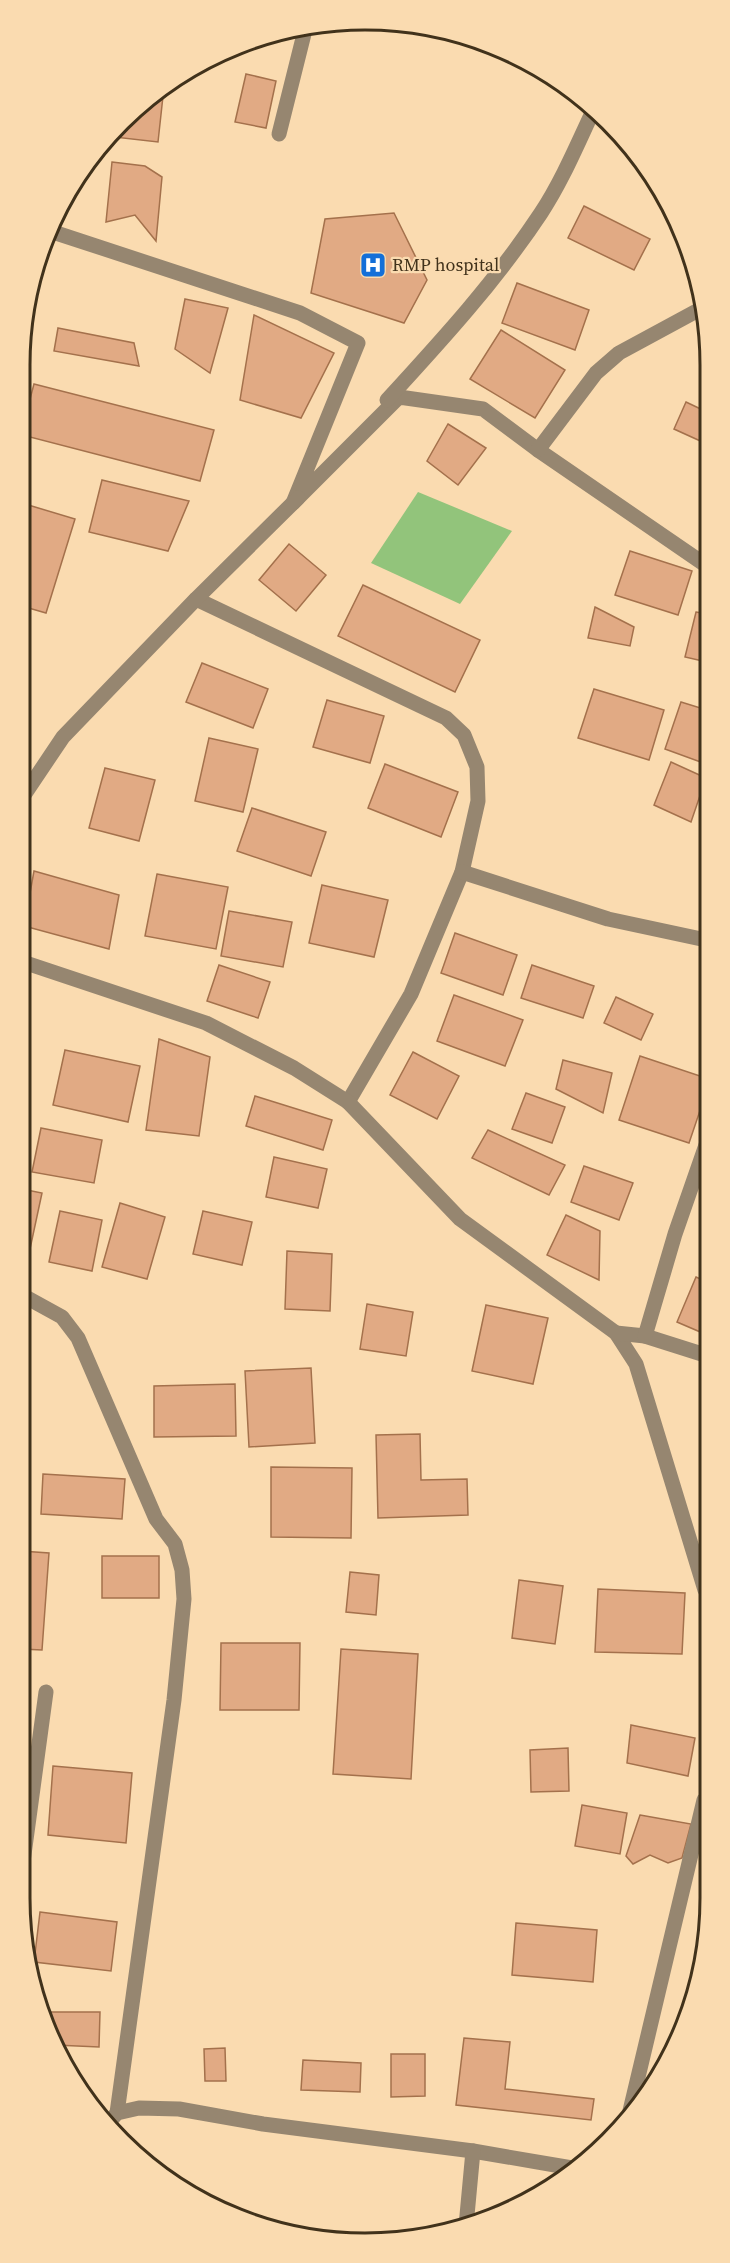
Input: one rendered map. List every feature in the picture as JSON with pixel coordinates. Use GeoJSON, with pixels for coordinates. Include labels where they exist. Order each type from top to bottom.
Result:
{"type":"FeatureCollection","features":[{"type":"Feature","properties":{"kind":"street"},"geometry":{"type":"LineString","coordinates":[[279,134],[304,35]]}},
{"type":"Feature","properties":{"kind":"street"},"geometry":{"type":"LineString","coordinates":[[293,503],[492,282],[542,212],[562,177],[590,116]]}},
{"type":"Feature","properties":{"kind":"street"},"geometry":{"type":"LineString","coordinates":[[58,233],[300,313],[358,343],[293,503]]}},
{"type":"Feature","properties":{"kind":"street"},"geometry":{"type":"LineString","coordinates":[[538,450],[596,373],[620,353],[696,312]]}},
{"type":"Feature","properties":{"kind":"street"},"geometry":{"type":"LineString","coordinates":[[30,786],[63,737],[196,599],[399,397],[483,409],[538,450],[700,561]]}},
{"type":"Feature","properties":{"kind":"street"},"geometry":{"type":"LineString","coordinates":[[196,599],[446,718],[464,735],[477,767],[478,801],[462,872],[411,994],[348,1102]]}},
{"type":"Feature","properties":{"kind":"street"},"geometry":{"type":"LineString","coordinates":[[462,872],[608,919],[700,939]]}},
{"type":"Feature","properties":{"kind":"street"},"geometry":{"type":"LineString","coordinates":[[30,964],[206,1023],[294,1068],[348,1102],[460,1219],[616,1333],[636,1364],[700,1574]]}},
{"type":"Feature","properties":{"kind":"street"},"geometry":{"type":"LineString","coordinates":[[645,1336],[675,1234],[700,1162]]}},
{"type":"Feature","properties":{"kind":"street"},"geometry":{"type":"LineString","coordinates":[[30,1299],[62,1317],[78,1338],[156,1519],[175,1544],[182,1570],[184,1599],[174,1700],[117,2113],[112,2118]]}},
{"type":"Feature","properties":{"kind":"street"},"geometry":{"type":"LineString","coordinates":[[616,1333],[645,1336],[700,1353]]}},
{"type":"Feature","properties":{"kind":"street"},"geometry":{"type":"LineString","coordinates":[[30,1810],[46,1692]]}},
{"type":"Feature","properties":{"kind":"street"},"geometry":{"type":"LineString","coordinates":[[633,2100],[700,1817]]}},
{"type":"Feature","properties":{"kind":"street"},"geometry":{"type":"LineString","coordinates":[[117,2113],[140,2108],[179,2109],[263,2124],[473,2151],[565,2167]]}},
{"type":"Feature","properties":{"kind":"street"},"geometry":{"type":"LineString","coordinates":[[467,2217],[473,2151]]}},
{"type":"Feature","properties":{"kind":"green space"},"geometry":{"type":"Polygon","coordinates":[[[418,492],[512,531],[460,604],[371,563],[418,492]]]}},
{"type":"Feature","properties":{"kind":"building"},"geometry":{"type":"Polygon","coordinates":[[[246,74],[276,81],[266,128],[235,122],[246,74]]]}},
{"type":"Feature","properties":{"kind":"building"},"geometry":{"type":"Polygon","coordinates":[[[163,98],[158,142],[119,138],[163,98]]]}},
{"type":"Feature","properties":{"kind":"building"},"geometry":{"type":"Polygon","coordinates":[[[112,162],[145,166],[162,177],[156,241],[135,215],[106,222],[112,162]]]}},
{"type":"Feature","properties":{"kind":"building"},"geometry":{"type":"Polygon","coordinates":[[[584,206],[650,239],[634,270],[568,238],[584,206]]]}},
{"type":"Feature","properties":{"kind":"building"},"geometry":{"type":"Polygon","coordinates":[[[394,213],[427,280],[404,323],[311,293],[325,219],[394,213]]]}},
{"type":"Feature","properties":{"kind":"building"},"geometry":{"type":"Polygon","coordinates":[[[517,283],[589,310],[575,350],[502,323],[517,283]]]}},
{"type":"Feature","properties":{"kind":"building"},"geometry":{"type":"Polygon","coordinates":[[[185,299],[228,308],[210,373],[175,349],[185,299]]]}},
{"type":"Feature","properties":{"kind":"building"},"geometry":{"type":"Polygon","coordinates":[[[254,315],[334,353],[301,418],[240,400],[254,315]]]}},
{"type":"Feature","properties":{"kind":"building"},"geometry":{"type":"Polygon","coordinates":[[[58,328],[134,343],[139,366],[54,351],[58,328]]]}},
{"type":"Feature","properties":{"kind":"building"},"geometry":{"type":"Polygon","coordinates":[[[501,330],[565,370],[535,418],[470,379],[501,330]]]}},
{"type":"Feature","properties":{"kind":"building"},"geometry":{"type":"Polygon","coordinates":[[[34,384],[214,430],[200,481],[30,437],[30,399],[34,384]]]}},
{"type":"Feature","properties":{"kind":"building"},"geometry":{"type":"Polygon","coordinates":[[[686,402],[700,409],[700,441],[674,429],[686,402]]]}},
{"type":"Feature","properties":{"kind":"building"},"geometry":{"type":"Polygon","coordinates":[[[448,424],[486,448],[458,485],[427,461],[448,424]]]}},
{"type":"Feature","properties":{"kind":"building"},"geometry":{"type":"Polygon","coordinates":[[[102,480],[189,501],[168,551],[89,532],[102,480]]]}},
{"type":"Feature","properties":{"kind":"building"},"geometry":{"type":"Polygon","coordinates":[[[30,506],[75,519],[46,613],[30,608],[30,506]]]}},
{"type":"Feature","properties":{"kind":"building"},"geometry":{"type":"Polygon","coordinates":[[[289,544],[326,575],[296,611],[259,580],[289,544]]]}},
{"type":"Feature","properties":{"kind":"building"},"geometry":{"type":"Polygon","coordinates":[[[630,551],[692,571],[678,615],[615,595],[630,551]]]}},
{"type":"Feature","properties":{"kind":"building"},"geometry":{"type":"Polygon","coordinates":[[[363,585],[480,640],[455,692],[338,636],[363,585]]]}},
{"type":"Feature","properties":{"kind":"building"},"geometry":{"type":"Polygon","coordinates":[[[595,607],[634,627],[630,646],[588,638],[595,607]]]}},
{"type":"Feature","properties":{"kind":"building"},"geometry":{"type":"Polygon","coordinates":[[[696,612],[700,613],[700,660],[685,657],[696,612]]]}},
{"type":"Feature","properties":{"kind":"building"},"geometry":{"type":"Polygon","coordinates":[[[202,663],[268,689],[253,728],[186,702],[202,663]]]}},
{"type":"Feature","properties":{"kind":"building"},"geometry":{"type":"Polygon","coordinates":[[[594,689],[664,710],[649,760],[578,738],[594,689]]]}},
{"type":"Feature","properties":{"kind":"building"},"geometry":{"type":"Polygon","coordinates":[[[327,700],[384,716],[370,763],[313,747],[327,700]]]}},
{"type":"Feature","properties":{"kind":"building"},"geometry":{"type":"Polygon","coordinates":[[[681,702],[700,708],[700,762],[665,749],[681,702]]]}},
{"type":"Feature","properties":{"kind":"building"},"geometry":{"type":"Polygon","coordinates":[[[209,738],[258,749],[243,812],[195,801],[209,738]]]}},
{"type":"Feature","properties":{"kind":"building"},"geometry":{"type":"Polygon","coordinates":[[[671,762],[700,775],[700,796],[691,822],[654,805],[671,762]]]}},
{"type":"Feature","properties":{"kind":"building"},"geometry":{"type":"Polygon","coordinates":[[[385,764],[458,792],[441,837],[368,808],[385,764]]]}},
{"type":"Feature","properties":{"kind":"building"},"geometry":{"type":"Polygon","coordinates":[[[105,768],[155,780],[139,841],[89,828],[105,768]]]}},
{"type":"Feature","properties":{"kind":"building"},"geometry":{"type":"Polygon","coordinates":[[[252,808],[326,832],[311,876],[237,851],[252,808]]]}},
{"type":"Feature","properties":{"kind":"building"},"geometry":{"type":"Polygon","coordinates":[[[34,871],[119,895],[109,949],[30,928],[30,893],[34,871]]]}},
{"type":"Feature","properties":{"kind":"building"},"geometry":{"type":"Polygon","coordinates":[[[157,874],[228,887],[216,949],[145,936],[157,874]]]}},
{"type":"Feature","properties":{"kind":"building"},"geometry":{"type":"Polygon","coordinates":[[[322,885],[388,900],[374,957],[309,943],[322,885]]]}},
{"type":"Feature","properties":{"kind":"building"},"geometry":{"type":"Polygon","coordinates":[[[229,911],[292,922],[283,967],[221,956],[229,911]]]}},
{"type":"Feature","properties":{"kind":"building"},"geometry":{"type":"Polygon","coordinates":[[[455,933],[517,955],[503,995],[441,973],[455,933]]]}},
{"type":"Feature","properties":{"kind":"building"},"geometry":{"type":"Polygon","coordinates":[[[219,965],[270,982],[258,1018],[207,1001],[219,965]]]}},
{"type":"Feature","properties":{"kind":"building"},"geometry":{"type":"Polygon","coordinates":[[[532,965],[594,986],[583,1018],[521,998],[532,965]]]}},
{"type":"Feature","properties":{"kind":"building"},"geometry":{"type":"Polygon","coordinates":[[[454,995],[523,1020],[505,1066],[437,1041],[454,995]]]}},
{"type":"Feature","properties":{"kind":"building"},"geometry":{"type":"Polygon","coordinates":[[[616,997],[653,1014],[641,1040],[604,1023],[616,997]]]}},
{"type":"Feature","properties":{"kind":"building"},"geometry":{"type":"Polygon","coordinates":[[[159,1039],[210,1057],[199,1136],[146,1130],[159,1039]]]}},
{"type":"Feature","properties":{"kind":"building"},"geometry":{"type":"Polygon","coordinates":[[[65,1050],[140,1066],[128,1122],[53,1105],[65,1050]]]}},
{"type":"Feature","properties":{"kind":"building"},"geometry":{"type":"Polygon","coordinates":[[[413,1052],[459,1076],[437,1119],[390,1095],[413,1052]]]}},
{"type":"Feature","properties":{"kind":"building"},"geometry":{"type":"Polygon","coordinates":[[[640,1056],[700,1076],[700,1111],[689,1143],[619,1120],[640,1056]]]}},
{"type":"Feature","properties":{"kind":"building"},"geometry":{"type":"Polygon","coordinates":[[[563,1060],[612,1073],[603,1113],[556,1089],[563,1060]]]}},
{"type":"Feature","properties":{"kind":"building"},"geometry":{"type":"Polygon","coordinates":[[[526,1093],[565,1107],[552,1143],[512,1129],[526,1093]]]}},
{"type":"Feature","properties":{"kind":"building"},"geometry":{"type":"Polygon","coordinates":[[[255,1096],[332,1120],[323,1150],[246,1126],[255,1096]]]}},
{"type":"Feature","properties":{"kind":"building"},"geometry":{"type":"Polygon","coordinates":[[[41,1128],[102,1140],[94,1183],[32,1172],[41,1128]]]}},
{"type":"Feature","properties":{"kind":"building"},"geometry":{"type":"Polygon","coordinates":[[[488,1130],[565,1165],[549,1195],[472,1158],[488,1130]]]}},
{"type":"Feature","properties":{"kind":"building"},"geometry":{"type":"Polygon","coordinates":[[[274,1157],[327,1169],[318,1208],[266,1197],[274,1157]]]}},
{"type":"Feature","properties":{"kind":"building"},"geometry":{"type":"Polygon","coordinates":[[[584,1166],[633,1183],[619,1220],[571,1202],[584,1166]]]}},
{"type":"Feature","properties":{"kind":"building"},"geometry":{"type":"Polygon","coordinates":[[[30,1191],[42,1193],[30,1249],[30,1191]]]}},
{"type":"Feature","properties":{"kind":"building"},"geometry":{"type":"Polygon","coordinates":[[[120,1203],[165,1217],[147,1279],[102,1267],[120,1203]]]}},
{"type":"Feature","properties":{"kind":"building"},"geometry":{"type":"Polygon","coordinates":[[[60,1211],[102,1220],[92,1271],[49,1262],[60,1211]]]}},
{"type":"Feature","properties":{"kind":"building"},"geometry":{"type":"Polygon","coordinates":[[[203,1211],[252,1222],[242,1265],[193,1254],[203,1211]]]}},
{"type":"Feature","properties":{"kind":"building"},"geometry":{"type":"Polygon","coordinates":[[[566,1215],[600,1231],[599,1280],[547,1255],[566,1215]]]}},
{"type":"Feature","properties":{"kind":"building"},"geometry":{"type":"Polygon","coordinates":[[[287,1251],[332,1254],[330,1311],[285,1309],[287,1251]]]}},
{"type":"Feature","properties":{"kind":"building"},"geometry":{"type":"Polygon","coordinates":[[[696,1277],[700,1279],[700,1332],[677,1322],[696,1277]]]}},
{"type":"Feature","properties":{"kind":"building"},"geometry":{"type":"Polygon","coordinates":[[[367,1304],[413,1312],[406,1356],[360,1349],[367,1304]]]}},
{"type":"Feature","properties":{"kind":"building"},"geometry":{"type":"Polygon","coordinates":[[[486,1305],[548,1318],[533,1384],[472,1371],[486,1305]]]}},
{"type":"Feature","properties":{"kind":"building"},"geometry":{"type":"Polygon","coordinates":[[[311,1368],[315,1443],[249,1447],[245,1371],[311,1368]]]}},
{"type":"Feature","properties":{"kind":"building"},"geometry":{"type":"Polygon","coordinates":[[[235,1384],[236,1436],[154,1437],[154,1386],[235,1384]]]}},
{"type":"Feature","properties":{"kind":"building"},"geometry":{"type":"Polygon","coordinates":[[[420,1434],[421,1480],[467,1479],[468,1515],[378,1518],[376,1435],[420,1434]]]}},
{"type":"Feature","properties":{"kind":"building"},"geometry":{"type":"Polygon","coordinates":[[[271,1467],[352,1468],[351,1538],[271,1537],[271,1467]]]}},
{"type":"Feature","properties":{"kind":"building"},"geometry":{"type":"Polygon","coordinates":[[[43,1474],[125,1479],[122,1519],[41,1514],[43,1474]]]}},
{"type":"Feature","properties":{"kind":"building"},"geometry":{"type":"Polygon","coordinates":[[[30,1552],[49,1553],[42,1650],[30,1649],[30,1552]]]}},
{"type":"Feature","properties":{"kind":"building"},"geometry":{"type":"Polygon","coordinates":[[[102,1556],[159,1556],[159,1598],[102,1598],[102,1556]]]}},
{"type":"Feature","properties":{"kind":"building"},"geometry":{"type":"Polygon","coordinates":[[[350,1572],[379,1575],[376,1615],[346,1612],[350,1572]]]}},
{"type":"Feature","properties":{"kind":"building"},"geometry":{"type":"Polygon","coordinates":[[[519,1580],[563,1586],[555,1644],[512,1638],[519,1580]]]}},
{"type":"Feature","properties":{"kind":"building"},"geometry":{"type":"Polygon","coordinates":[[[598,1589],[685,1593],[682,1654],[595,1652],[598,1589]]]}},
{"type":"Feature","properties":{"kind":"building"},"geometry":{"type":"Polygon","coordinates":[[[221,1643],[300,1643],[299,1710],[220,1710],[221,1643]]]}},
{"type":"Feature","properties":{"kind":"building"},"geometry":{"type":"Polygon","coordinates":[[[341,1649],[418,1654],[411,1779],[333,1774],[341,1649]]]}},
{"type":"Feature","properties":{"kind":"building"},"geometry":{"type":"Polygon","coordinates":[[[631,1725],[695,1738],[688,1776],[627,1763],[631,1725]]]}},
{"type":"Feature","properties":{"kind":"building"},"geometry":{"type":"Polygon","coordinates":[[[568,1748],[569,1791],[531,1792],[530,1750],[568,1748]]]}},
{"type":"Feature","properties":{"kind":"building"},"geometry":{"type":"Polygon","coordinates":[[[53,1766],[132,1773],[126,1843],[48,1835],[53,1766]]]}},
{"type":"Feature","properties":{"kind":"building"},"geometry":{"type":"Polygon","coordinates":[[[582,1805],[627,1813],[620,1854],[575,1846],[582,1805]]]}},
{"type":"Feature","properties":{"kind":"building"},"geometry":{"type":"Polygon","coordinates":[[[640,1815],[691,1824],[682,1858],[668,1863],[650,1855],[633,1864],[626,1856],[640,1815]]]}},
{"type":"Feature","properties":{"kind":"building"},"geometry":{"type":"Polygon","coordinates":[[[40,1912],[117,1922],[111,1971],[36,1962],[40,1912]]]}},
{"type":"Feature","properties":{"kind":"building"},"geometry":{"type":"Polygon","coordinates":[[[516,1923],[597,1930],[593,1982],[512,1975],[516,1923]]]}},
{"type":"Feature","properties":{"kind":"building"},"geometry":{"type":"Polygon","coordinates":[[[50,2012],[100,2012],[99,2047],[65,2045],[50,2012]]]}},
{"type":"Feature","properties":{"kind":"building"},"geometry":{"type":"Polygon","coordinates":[[[464,2038],[510,2042],[505,2089],[594,2099],[591,2120],[456,2105],[464,2038]]]}},
{"type":"Feature","properties":{"kind":"building"},"geometry":{"type":"Polygon","coordinates":[[[225,2048],[226,2081],[205,2081],[204,2049],[225,2048]]]}},
{"type":"Feature","properties":{"kind":"building"},"geometry":{"type":"Polygon","coordinates":[[[391,2054],[425,2054],[425,2096],[391,2097],[391,2054]]]}},
{"type":"Feature","properties":{"kind":"building"},"geometry":{"type":"Polygon","coordinates":[[[303,2060],[361,2063],[360,2092],[301,2090],[303,2060]]]}},
{"type":"Feature","properties":{"kind":"place","name":"RMP hospital"},"geometry":{"type":"Point","coordinates":[373,265]}}]}
